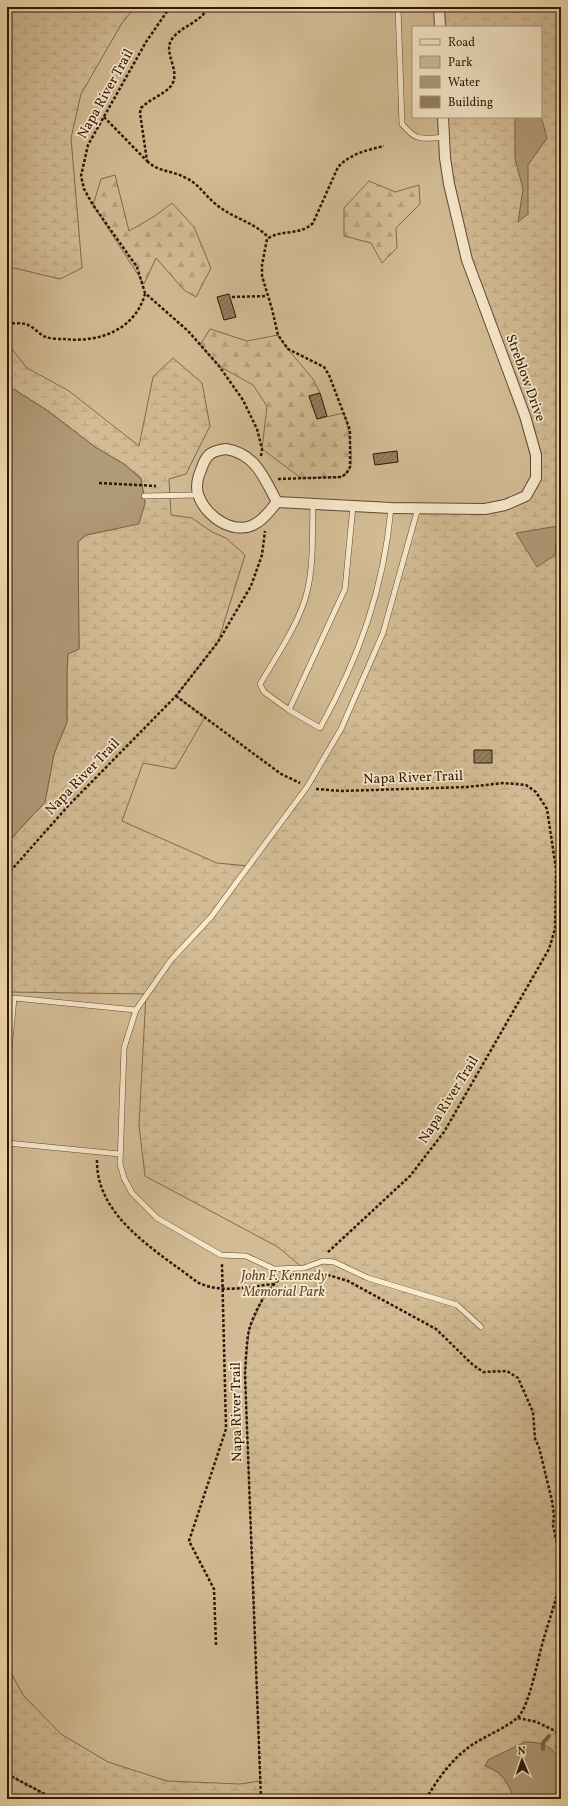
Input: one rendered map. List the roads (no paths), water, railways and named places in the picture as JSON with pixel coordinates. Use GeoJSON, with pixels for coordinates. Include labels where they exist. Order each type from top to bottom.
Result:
{"type":"FeatureCollection","features":[{"type":"Feature","properties":{"kind":"street"},"geometry":{"type":"LineString","coordinates":[[439,7],[440,26]]}},
{"type":"Feature","properties":{"kind":"street","name":"Streblow Drive"},"geometry":{"type":"LineString","coordinates":[[277,502],[391,508],[485,509],[517,501],[526,496],[536,478],[536,455],[525,416],[467,260],[449,184],[443,118]]}},
{"type":"Feature","properties":{"kind":"street"},"geometry":{"type":"LineString","coordinates":[[226,449],[237,450],[254,462],[277,502],[258,522],[244,528],[229,526],[216,519],[208,513],[198,495],[197,484],[204,459],[214,451],[226,449]]}},
{"type":"Feature","properties":{"kind":"lane"},"geometry":{"type":"LineString","coordinates":[[398,7],[402,124],[411,134],[423,139],[444,137]]}},
{"type":"Feature","properties":{"kind":"lane"},"geometry":{"type":"LineString","coordinates":[[144,496],[198,495]]}},
{"type":"Feature","properties":{"kind":"lane"},"geometry":{"type":"LineString","coordinates":[[313,503],[311,565],[308,591],[301,611],[260,684],[264,692],[289,710],[320,728],[334,702],[365,631],[378,593],[389,535],[391,508]]}},
{"type":"Feature","properties":{"kind":"lane"},"geometry":{"type":"LineString","coordinates":[[289,710],[344,589],[353,506]]}},
{"type":"Feature","properties":{"kind":"lane"},"geometry":{"type":"LineString","coordinates":[[418,508],[383,633],[341,729],[307,787],[211,917],[171,960],[136,1010],[124,1048],[120,1164],[124,1178],[137,1198],[157,1218],[221,1255],[246,1256],[274,1269],[304,1268],[323,1261],[334,1262],[368,1278],[457,1304],[481,1327]]}},
{"type":"Feature","properties":{"kind":"lane"},"geometry":{"type":"LineString","coordinates":[[7,1072],[14,998],[136,1010]]}},
{"type":"Feature","properties":{"kind":"lane"},"geometry":{"type":"LineString","coordinates":[[7,1143],[120,1154]]}},
{"type":"Feature","properties":{"kind":"water"},"geometry":{"type":"Polygon","coordinates":[[[515,118],[542,118],[547,138],[528,165],[528,214],[518,222],[523,189],[515,159],[515,118]]]}},
{"type":"Feature","properties":{"kind":"water"},"geometry":{"type":"Polygon","coordinates":[[[7,385],[48,411],[95,447],[124,464],[141,479],[145,503],[139,524],[86,535],[78,542],[79,649],[68,654],[67,722],[54,754],[45,802],[7,843],[7,385]]]}},
{"type":"Feature","properties":{"kind":"water"},"geometry":{"type":"Polygon","coordinates":[[[558,526],[555,555],[537,567],[516,533],[558,526]]]}},
{"type":"Feature","properties":{"kind":"water"},"geometry":{"type":"Polygon","coordinates":[[[525,1742],[538,1743],[548,1746],[554,1752],[558,1759],[560,1768],[561,1799],[514,1799],[501,1775],[485,1766],[488,1760],[525,1742]]]}},
{"type":"Feature","properties":{"kind":"waterway"},"geometry":{"type":"LineString","coordinates":[[543,1749],[543,1743],[549,1736]]}},
{"type":"Feature","properties":{"kind":"park label","name":"John F. Kennedy Memorial Park"},"geometry":{"type":"Point","coordinates":[284,1284]}}]}
